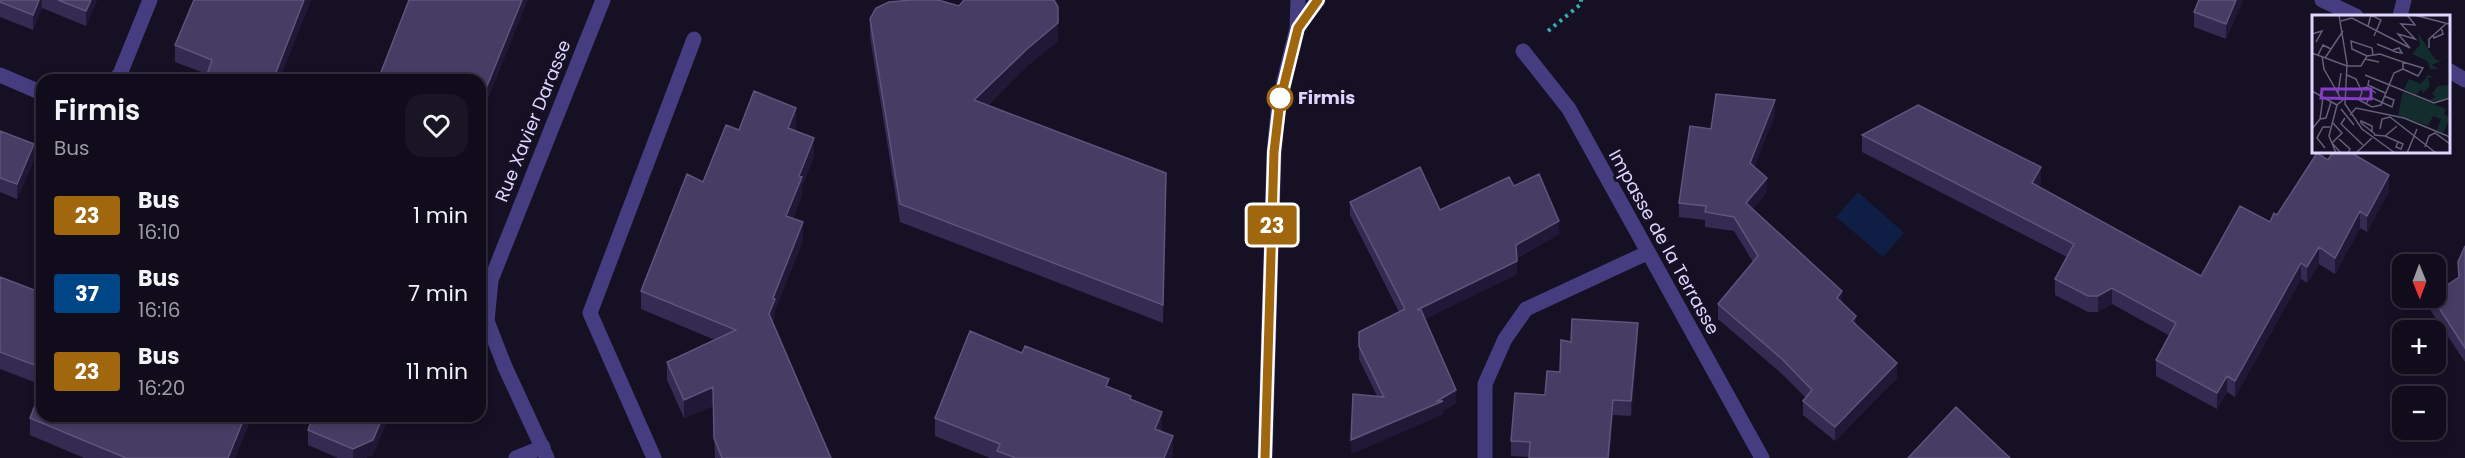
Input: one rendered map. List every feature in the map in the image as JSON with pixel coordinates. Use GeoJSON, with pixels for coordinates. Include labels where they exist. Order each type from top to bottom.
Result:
{"type":"FeatureCollection","features":[{"type":"Feature","properties":{"kind":"street"},"geometry":{"type":"LineString","coordinates":[[120,74],[150,0]]}},
{"type":"Feature","properties":{"kind":"street","name":"Rue Xavier Darasse"},"geometry":{"type":"LineString","coordinates":[[545,452],[505,367],[487,321],[491,280],[603,0]]}},
{"type":"Feature","properties":{"kind":"street"},"geometry":{"type":"LineString","coordinates":[[1265,458],[1274,152],[1280,101],[1298,28],[1298,0]]}},
{"type":"Feature","properties":{"kind":"street"},"geometry":{"type":"LineString","coordinates":[[1298,28],[1318,0]]}},
{"type":"Feature","properties":{"kind":"street"},"geometry":{"type":"LineString","coordinates":[[2322,0],[2354,15]]}},
{"type":"Feature","properties":{"kind":"street"},"geometry":{"type":"LineString","coordinates":[[2400,15],[2404,0]]}},
{"type":"Feature","properties":{"kind":"street"},"geometry":{"type":"LineString","coordinates":[[654,458],[590,313],[694,39]]}},
{"type":"Feature","properties":{"kind":"street","name":"Impasse de la Terrasse"},"geometry":{"type":"LineString","coordinates":[[1523,51],[1569,109],[1647,254],[1762,458]]}},
{"type":"Feature","properties":{"kind":"street"},"geometry":{"type":"LineString","coordinates":[[2450,71],[2465,80]]}},
{"type":"Feature","properties":{"kind":"street"},"geometry":{"type":"LineString","coordinates":[[0,75],[36,90]]}},
{"type":"Feature","properties":{"kind":"street"},"geometry":{"type":"LineString","coordinates":[[1485,458],[1485,384],[1505,339],[1526,309],[1647,254]]}},
{"type":"Feature","properties":{"kind":"street"},"geometry":{"type":"LineString","coordinates":[[516,458],[545,452]]}},
{"type":"Feature","properties":{"kind":"path"},"geometry":{"type":"LineString","coordinates":[[1523,51],[1581,4],[1581,0]]}},
{"type":"Feature","properties":{"kind":"water"},"geometry":{"type":"Polygon","coordinates":[[[1858,192],[1904,233],[1883,257],[1836,217],[1858,192]]]}},
{"type":"Feature","properties":{"kind":"building"},"geometry":{"type":"Polygon","coordinates":[[[0,0],[39,0],[33,15],[0,2],[0,0]]]}},
{"type":"Feature","properties":{"kind":"building"},"geometry":{"type":"Polygon","coordinates":[[[58,0],[91,0],[86,11],[58,0]]]}},
{"type":"Feature","properties":{"kind":"building"},"geometry":{"type":"Polygon","coordinates":[[[194,0],[304,0],[275,74],[207,74],[212,60],[175,45],[194,0]]]}},
{"type":"Feature","properties":{"kind":"building"},"geometry":{"type":"Polygon","coordinates":[[[409,0],[522,0],[486,88],[486,74],[380,74],[409,0]]]}},
{"type":"Feature","properties":{"kind":"building"},"geometry":{"type":"Polygon","coordinates":[[[938,0],[959,6],[964,0],[1054,0],[1058,7],[1058,23],[974,100],[1166,173],[1163,305],[900,204],[870,19],[876,8],[889,2],[938,0]]]}},
{"type":"Feature","properties":{"kind":"building"},"geometry":{"type":"Polygon","coordinates":[[[2199,0],[2236,0],[2226,24],[2194,12],[2199,0]]]}},
{"type":"Feature","properties":{"kind":"building"},"geometry":{"type":"Polygon","coordinates":[[[754,91],[796,108],[788,128],[814,138],[799,176],[802,177],[786,216],[803,222],[769,314],[831,458],[722,458],[714,438],[713,387],[684,400],[667,362],[736,330],[641,291],[687,174],[703,182],[726,125],[739,130],[754,91]]]}},
{"type":"Feature","properties":{"kind":"building"},"geometry":{"type":"Polygon","coordinates":[[[1716,94],[1775,100],[1750,163],[1767,178],[1746,203],[1842,291],[1837,298],[1856,316],[1852,321],[1897,363],[1835,427],[1803,401],[1812,390],[1782,359],[1718,304],[1758,256],[1734,217],[1705,212],[1706,206],[1679,203],[1690,126],[1711,129],[1716,94]]]}},
{"type":"Feature","properties":{"kind":"building"},"geometry":{"type":"Polygon","coordinates":[[[1918,105],[2041,167],[2032,183],[2201,276],[2240,206],[2270,222],[2274,213],[2277,215],[2317,153],[2328,160],[2332,153],[2352,153],[2389,175],[2367,216],[2360,211],[2335,258],[2319,247],[2307,267],[2301,263],[2235,381],[2227,376],[2217,393],[2156,360],[2176,323],[2112,288],[2098,296],[2088,296],[2055,279],[2074,244],[1862,135],[1918,105]]]}},
{"type":"Feature","properties":{"kind":"building"},"geometry":{"type":"Polygon","coordinates":[[[0,131],[34,144],[17,184],[0,178],[0,131]]]}},
{"type":"Feature","properties":{"kind":"building"},"geometry":{"type":"Polygon","coordinates":[[[1420,167],[1440,210],[1509,177],[1514,186],[1539,174],[1559,221],[1516,245],[1517,261],[1417,310],[1421,310],[1456,390],[1437,401],[1443,401],[1351,440],[1353,394],[1384,397],[1359,346],[1359,332],[1405,309],[1350,202],[1420,167]]]}},
{"type":"Feature","properties":{"kind":"building"},"geometry":{"type":"Polygon","coordinates":[[[2465,246],[2465,348],[2439,308],[2446,308],[2446,286],[2459,277],[2458,262],[2465,246]]]}},
{"type":"Feature","properties":{"kind":"building"},"geometry":{"type":"Polygon","coordinates":[[[0,277],[36,291],[36,366],[0,352],[0,277]]]}},
{"type":"Feature","properties":{"kind":"building"},"geometry":{"type":"Polygon","coordinates":[[[1572,319],[1638,323],[1631,401],[1613,400],[1608,458],[1529,458],[1530,442],[1511,441],[1515,393],[1545,395],[1547,371],[1560,372],[1561,340],[1571,342],[1572,319]]]}},
{"type":"Feature","properties":{"kind":"building"},"geometry":{"type":"Polygon","coordinates":[[[970,331],[1022,353],[1025,346],[1109,379],[1106,386],[1162,412],[1155,429],[1173,436],[1164,458],[1016,458],[997,451],[1000,444],[935,418],[970,331]]]}},
{"type":"Feature","properties":{"kind":"building"},"geometry":{"type":"Polygon","coordinates":[[[36,402],[36,420],[30,418],[36,402]]]}},
{"type":"Feature","properties":{"kind":"building"},"geometry":{"type":"Polygon","coordinates":[[[1956,407],[2010,458],[1908,458],[1956,407]]]}},
{"type":"Feature","properties":{"kind":"building"},"geometry":{"type":"Polygon","coordinates":[[[40,422],[243,422],[228,458],[126,458],[40,422]]]}},
{"type":"Feature","properties":{"kind":"building"},"geometry":{"type":"Polygon","coordinates":[[[311,422],[380,422],[373,440],[353,449],[308,430],[311,422]]]}},
{"type":"Feature","properties":{"kind":"bus line","name":"23"},"geometry":{"type":"LineString","coordinates":[[1265,458],[1274,152],[1287,64],[1298,28],[1318,0]]}},
{"type":"Feature","properties":{"kind":"place","name":"Firmis"},"geometry":{"type":"Point","coordinates":[1280,98]}}]}
